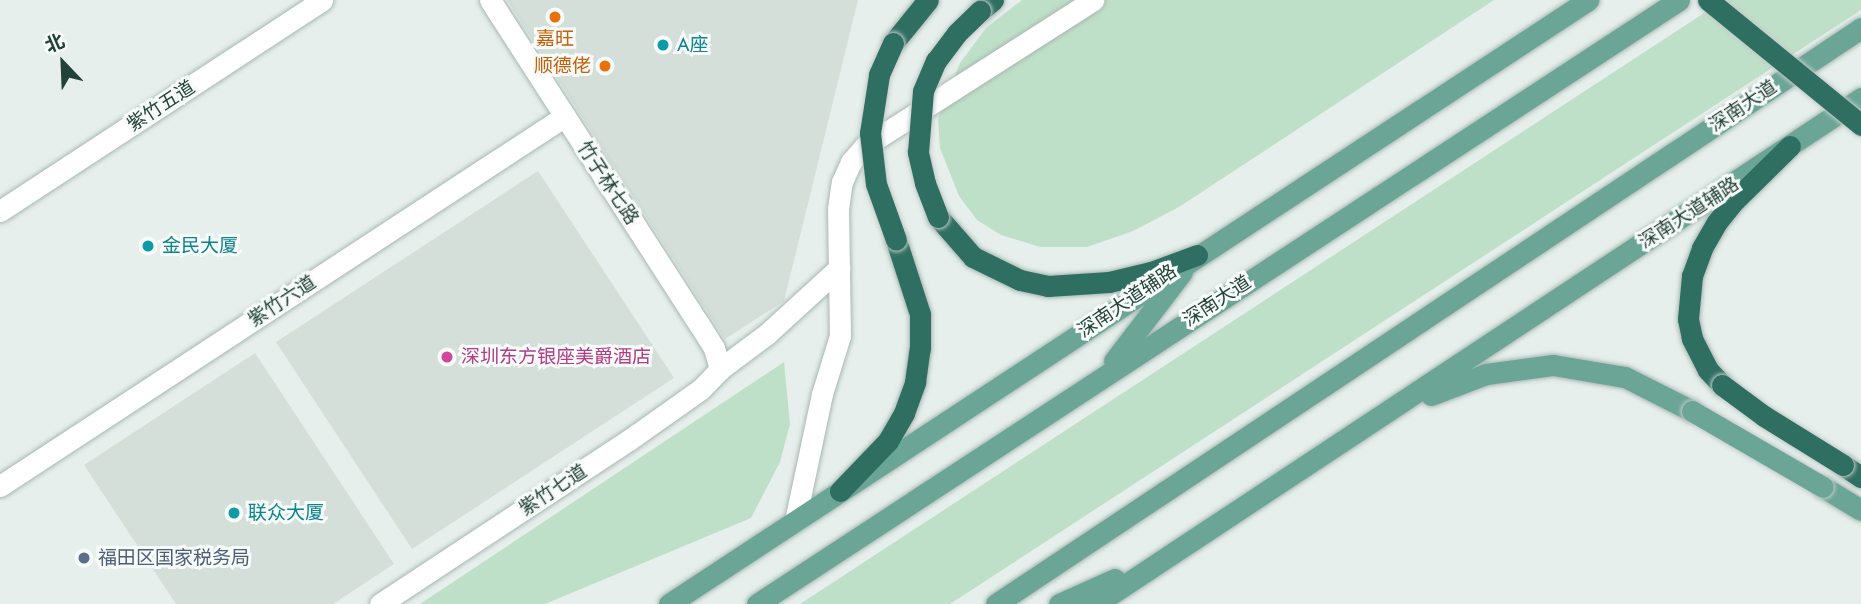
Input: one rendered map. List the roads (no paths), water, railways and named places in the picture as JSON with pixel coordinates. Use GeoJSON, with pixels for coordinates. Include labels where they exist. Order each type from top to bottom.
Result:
{"type":"FeatureCollection","features":[{"type":"Feature","properties":{"kind":"highway"},"geometry":{"type":"LineString","coordinates":[[840,491],[888,441],[904,413],[915,382],[920,348],[920,313],[876,184],[870,133],[879,75],[893,43],[928,0]]}},
{"type":"Feature","properties":{"kind":"highway"},"geometry":{"type":"LineString","coordinates":[[1709,0],[1861,125]]}},
{"type":"Feature","properties":{"kind":"highway"},"geometry":{"type":"LineString","coordinates":[[986,5],[957,33],[936,61],[923,91],[918,152],[925,183],[938,217],[972,257],[1020,280],[1048,285],[1109,282],[1152,272],[1197,255]]}},
{"type":"Feature","properties":{"kind":"highway"},"geometry":{"type":"LineString","coordinates":[[1790,146],[1735,200],[1717,222],[1702,248],[1692,276],[1688,319],[1692,338],[1709,370],[1722,385],[1764,416],[1852,471]]}},
{"type":"Feature","properties":{"kind":"main road","name":"深南大道辅路"},"geometry":{"type":"LineString","coordinates":[[669,604],[1588,0]]}},
{"type":"Feature","properties":{"kind":"main road","name":"深南大道"},"geometry":{"type":"LineString","coordinates":[[757,604],[1679,0]]}},
{"type":"Feature","properties":{"kind":"main road","name":"深南大道"},"geometry":{"type":"LineString","coordinates":[[996,604],[1861,28]]}},
{"type":"Feature","properties":{"kind":"main road","name":"深南大道辅路"},"geometry":{"type":"LineString","coordinates":[[1096,604],[1861,99]]}},
{"type":"Feature","properties":{"kind":"main road"},"geometry":{"type":"LineString","coordinates":[[1090,384],[1132,340],[1197,255]]}},
{"type":"Feature","properties":{"kind":"main road"},"geometry":{"type":"LineString","coordinates":[[1384,415],[1486,374],[1553,365],[1625,377],[1692,411],[1861,510]]}},
{"type":"Feature","properties":{"kind":"main road"},"geometry":{"type":"LineString","coordinates":[[1059,604],[1182,547]]}},
{"type":"Feature","properties":{"kind":"street","name":"紫竹五道"},"geometry":{"type":"LineString","coordinates":[[0,211],[322,0]]}},
{"type":"Feature","properties":{"kind":"street","name":"竹子林七路"},"geometry":{"type":"LineString","coordinates":[[490,0],[714,348],[720,369]]}},
{"type":"Feature","properties":{"kind":"street"},"geometry":{"type":"LineString","coordinates":[[795,521],[822,394],[840,337],[838,209],[842,182],[851,162],[865,146],[1093,0]]}},
{"type":"Feature","properties":{"kind":"street","name":"紫竹六道"},"geometry":{"type":"LineString","coordinates":[[0,486],[565,116]]}},
{"type":"Feature","properties":{"kind":"street","name":"紫竹七道"},"geometry":{"type":"LineString","coordinates":[[380,604],[629,440],[701,389],[720,369],[767,334],[839,268]]}},
{"type":"Feature","properties":{"kind":"place","name":"嘉旺"},"geometry":{"type":"Point","coordinates":[555,17]}},
{"type":"Feature","properties":{"kind":"place","name":"A座"},"geometry":{"type":"Point","coordinates":[663,45]}},
{"type":"Feature","properties":{"kind":"place","name":"顺德佬"},"geometry":{"type":"Point","coordinates":[605,66]}},
{"type":"Feature","properties":{"kind":"place","name":"金民大厦"},"geometry":{"type":"Point","coordinates":[148,246]}},
{"type":"Feature","properties":{"kind":"place","name":"深圳东方银座美爵酒店"},"geometry":{"type":"Point","coordinates":[447,357]}},
{"type":"Feature","properties":{"kind":"place","name":"联众大厦"},"geometry":{"type":"Point","coordinates":[234,513]}},
{"type":"Feature","properties":{"kind":"place","name":"福田区国家税务局"},"geometry":{"type":"Point","coordinates":[84,558]}}]}
